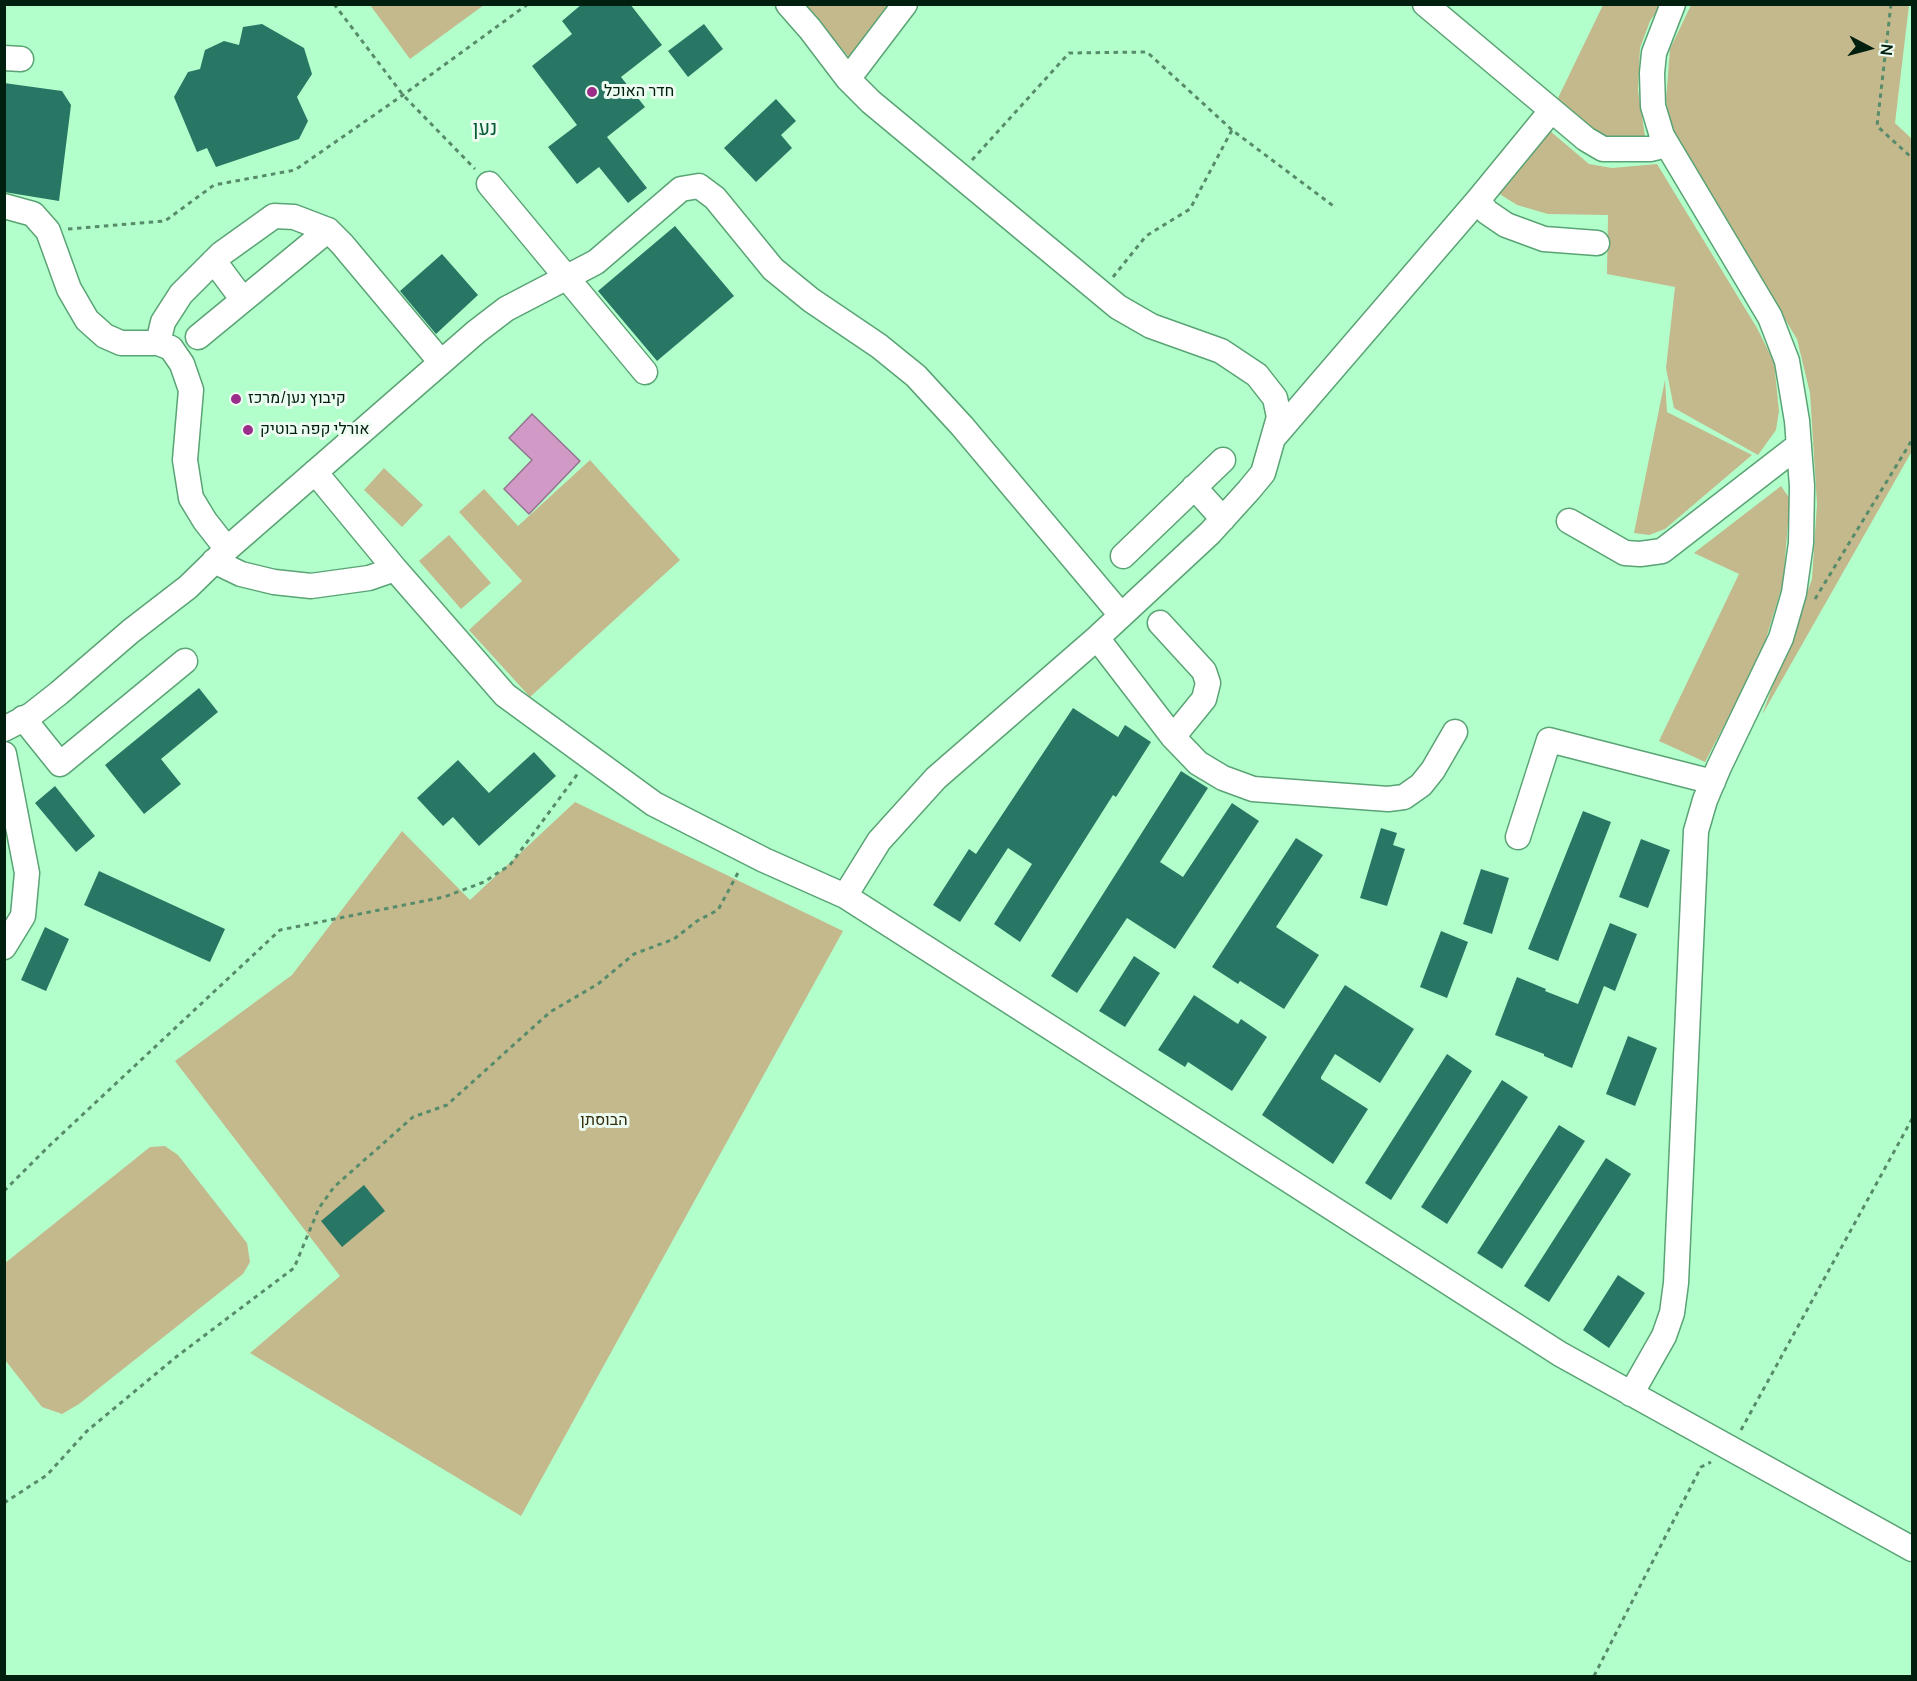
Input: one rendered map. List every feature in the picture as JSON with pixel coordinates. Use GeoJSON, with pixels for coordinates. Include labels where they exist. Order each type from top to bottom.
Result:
{"type":"FeatureCollection","features":[{"type":"Feature","properties":{"kind":"street"},"geometry":{"type":"LineString","coordinates":[[788,4],[848,79],[871,102],[1118,307],[1151,326],[1221,351],[1257,375],[1275,398],[1279,417],[1263,473],[1222,519],[1097,638],[936,778],[879,841],[845,896]]}},
{"type":"Feature","properties":{"kind":"street"},"geometry":{"type":"LineString","coordinates":[[848,79],[905,4]]}},
{"type":"Feature","properties":{"kind":"street"},"geometry":{"type":"LineString","coordinates":[[1425,4],[1551,111],[1586,139],[1603,149],[1650,149],[1667,145]]}},
{"type":"Feature","properties":{"kind":"street"},"geometry":{"type":"LineString","coordinates":[[1631,1394],[1664,1336],[1672,1313],[1676,1283],[1696,831],[1705,800],[1780,638],[1794,593],[1801,543],[1802,486],[1799,445],[1787,361],[1770,317],[1662,136],[1653,106],[1654,53],[1673,4]]}},
{"type":"Feature","properties":{"kind":"street"},"geometry":{"type":"LineString","coordinates":[[1275,436],[1478,200],[1551,111]]}},
{"type":"Feature","properties":{"kind":"street"},"geometry":{"type":"LineString","coordinates":[[489,184],[645,372]]}},
{"type":"Feature","properties":{"kind":"street"},"geometry":{"type":"LineString","coordinates":[[185,661],[60,764],[14,724],[59,693],[188,587],[440,361],[506,309],[596,262],[681,189],[699,186],[715,198],[773,269],[811,300],[879,346],[916,376],[962,426],[1121,615]]}},
{"type":"Feature","properties":{"kind":"street"},"geometry":{"type":"LineString","coordinates":[[1478,200],[1486,212],[1506,225],[1544,239],[1598,243]]}},
{"type":"Feature","properties":{"kind":"street"},"geometry":{"type":"LineString","coordinates":[[4,206],[33,214],[48,231],[69,289],[87,320],[105,336],[121,343],[158,343],[171,348],[182,364],[191,390],[185,460],[191,498],[221,555],[241,574],[274,582],[311,586],[369,578],[395,569]]}},
{"type":"Feature","properties":{"kind":"street"},"geometry":{"type":"LineString","coordinates":[[158,343],[163,322],[181,294],[214,261],[253,229],[274,216],[294,217],[328,230],[440,361]]}},
{"type":"Feature","properties":{"kind":"street"},"geometry":{"type":"LineString","coordinates":[[198,337],[328,230]]}},
{"type":"Feature","properties":{"kind":"street"},"geometry":{"type":"LineString","coordinates":[[214,261],[243,300]]}},
{"type":"Feature","properties":{"kind":"street"},"geometry":{"type":"LineString","coordinates":[[1569,521],[1625,553],[1640,554],[1662,551],[1799,445]]}},
{"type":"Feature","properties":{"kind":"street"},"geometry":{"type":"LineString","coordinates":[[1123,556],[1223,459]]}},
{"type":"Feature","properties":{"kind":"street"},"geometry":{"type":"LineString","coordinates":[[315,472],[395,569],[505,695],[589,759],[654,804],[749,852],[845,896],[1560,1354],[1912,1549]]}},
{"type":"Feature","properties":{"kind":"street"},"geometry":{"type":"LineString","coordinates":[[1194,487],[1222,519]]}},
{"type":"Feature","properties":{"kind":"street"},"geometry":{"type":"LineString","coordinates":[[1160,623],[1204,670],[1208,683],[1204,699],[1173,737]]}},
{"type":"Feature","properties":{"kind":"street"},"geometry":{"type":"LineString","coordinates":[[1097,638],[1173,737],[1198,763],[1223,778],[1253,789],[1388,799],[1404,797],[1421,785],[1433,770],[1455,732]]}},
{"type":"Feature","properties":{"kind":"street"},"geometry":{"type":"LineString","coordinates":[[1518,837],[1549,740],[1713,782]]}},
{"type":"Feature","properties":{"kind":"street"},"geometry":{"type":"LineString","coordinates":[[4,754],[8,785],[27,873],[23,916],[4,947]]}},
{"type":"Feature","properties":{"kind":"path"},"geometry":{"type":"LineString","coordinates":[[334,4],[403,95],[489,184]]}},
{"type":"Feature","properties":{"kind":"path"},"geometry":{"type":"LineString","coordinates":[[48,231],[165,221],[214,185],[295,170],[528,4]]}},
{"type":"Feature","properties":{"kind":"path"},"geometry":{"type":"LineString","coordinates":[[1891,4],[1877,126],[1912,158]]}},
{"type":"Feature","properties":{"kind":"path"},"geometry":{"type":"LineString","coordinates":[[959,175],[1069,53],[1147,52],[1232,130],[1336,208]]}},
{"type":"Feature","properties":{"kind":"path"},"geometry":{"type":"LineString","coordinates":[[1101,292],[1146,236],[1190,209],[1232,130]]}},
{"type":"Feature","properties":{"kind":"path"},"geometry":{"type":"LineString","coordinates":[[1814,600],[1912,440]]}},
{"type":"Feature","properties":{"kind":"path"},"geometry":{"type":"LineString","coordinates":[[4,1191],[280,930],[444,897],[484,882],[510,865],[589,759]]}},
{"type":"Feature","properties":{"kind":"path"},"geometry":{"type":"LineString","coordinates":[[4,1503],[47,1476],[87,1431],[176,1356],[294,1268],[319,1208],[334,1187],[413,1117],[447,1105],[550,1012],[598,984],[634,954],[674,939],[698,921],[718,910],[749,852]]}},
{"type":"Feature","properties":{"kind":"path"},"geometry":{"type":"LineString","coordinates":[[1594,1677],[1701,1467],[1731,1450],[1912,1119]]}},
{"type":"Feature","properties":{"kind":"green space"},"geometry":{"type":"Polygon","coordinates":[[[370,5],[484,5],[410,59],[370,5]]]}},
{"type":"Feature","properties":{"kind":"green space"},"geometry":{"type":"Polygon","coordinates":[[[805,5],[894,5],[853,62],[805,5]]]}},
{"type":"Feature","properties":{"kind":"green space"},"geometry":{"type":"Polygon","coordinates":[[[1603,5],[1661,5],[1650,21],[1640,48],[1638,90],[1645,136],[1625,141],[1601,135],[1557,100],[1603,5]]]}},
{"type":"Feature","properties":{"kind":"green space"},"geometry":{"type":"Polygon","coordinates":[[[1691,5],[1909,5],[1895,123],[1912,139],[1912,451],[1762,715],[1812,579],[1817,504],[1810,393],[1797,339],[1702,184],[1672,130],[1666,100],[1670,49],[1691,5]]]}},
{"type":"Feature","properties":{"kind":"green space"},"geometry":{"type":"Polygon","coordinates":[[[1550,131],[1589,164],[1612,168],[1657,164],[1757,328],[1774,362],[1779,411],[1776,430],[1758,455],[1674,408],[1666,368],[1675,287],[1607,274],[1608,215],[1548,214],[1517,205],[1498,193],[1550,131]]]}},
{"type":"Feature","properties":{"kind":"green space"},"geometry":{"type":"Polygon","coordinates":[[[1665,380],[1667,412],[1752,455],[1665,529],[1649,535],[1634,533],[1665,380]]]}},
{"type":"Feature","properties":{"kind":"green space"},"geometry":{"type":"Polygon","coordinates":[[[590,460],[680,560],[530,697],[469,630],[522,581],[459,512],[484,489],[518,526],[590,460]]]}},
{"type":"Feature","properties":{"kind":"green space"},"geometry":{"type":"Polygon","coordinates":[[[384,468],[423,505],[402,527],[364,490],[384,468]]]}},
{"type":"Feature","properties":{"kind":"green space"},"geometry":{"type":"Polygon","coordinates":[[[1781,486],[1790,499],[1783,583],[1761,655],[1705,762],[1659,741],[1739,574],[1694,553],[1781,486]]]}},
{"type":"Feature","properties":{"kind":"green space"},"geometry":{"type":"Polygon","coordinates":[[[449,535],[491,583],[461,609],[419,561],[449,535]]]}},
{"type":"Feature","properties":{"kind":"green space","name":"הבוסתן"},"geometry":{"type":"Polygon","coordinates":[[[575,802],[843,931],[521,1516],[250,1353],[340,1276],[175,1061],[292,975],[402,831],[470,900],[575,802]]]}},
{"type":"Feature","properties":{"kind":"green space"},"geometry":{"type":"Polygon","coordinates":[[[165,1146],[178,1155],[247,1243],[250,1262],[243,1274],[79,1404],[62,1414],[42,1407],[5,1360],[5,1263],[150,1147],[165,1146]]]}},
{"type":"Feature","properties":{"kind":"shaded area"},"geometry":{"type":"Polygon","coordinates":[[[532,414],[580,461],[529,514],[504,489],[532,460],[509,438],[532,414]]]}},
{"type":"Feature","properties":{"kind":"building","name":"חדר האוכל"},"geometry":{"type":"Polygon","coordinates":[[[582,4],[630,4],[662,45],[621,77],[645,107],[607,137],[647,188],[628,203],[599,167],[577,184],[548,147],[577,125],[532,66],[572,34],[562,21],[582,4]]]}},
{"type":"Feature","properties":{"kind":"building"},"geometry":{"type":"Polygon","coordinates":[[[262,24],[304,48],[312,74],[297,97],[308,121],[299,139],[216,167],[207,148],[197,152],[174,97],[188,72],[200,69],[205,50],[224,41],[239,45],[243,27],[262,24]]]}},
{"type":"Feature","properties":{"kind":"building"},"geometry":{"type":"Polygon","coordinates":[[[704,24],[723,49],[688,77],[668,51],[704,24]]]}},
{"type":"Feature","properties":{"kind":"building"},"geometry":{"type":"Polygon","coordinates":[[[4,83],[62,91],[71,105],[59,201],[4,192],[4,83]]]}},
{"type":"Feature","properties":{"kind":"building"},"geometry":{"type":"Polygon","coordinates":[[[776,99],[796,121],[781,135],[792,148],[756,182],[724,148],[776,99]]]}},
{"type":"Feature","properties":{"kind":"building"},"geometry":{"type":"Polygon","coordinates":[[[675,226],[734,296],[657,361],[598,291],[675,226]]]}},
{"type":"Feature","properties":{"kind":"building"},"geometry":{"type":"Polygon","coordinates":[[[442,254],[478,295],[436,334],[400,291],[442,254]]]}},
{"type":"Feature","properties":{"kind":"building"},"geometry":{"type":"Polygon","coordinates":[[[199,688],[218,712],[161,759],[181,784],[144,814],[105,765],[199,688]]]}},
{"type":"Feature","properties":{"kind":"building"},"geometry":{"type":"Polygon","coordinates":[[[1073,708],[1118,737],[1125,725],[1151,742],[1116,797],[1113,795],[1020,942],[994,924],[1032,864],[1008,848],[960,922],[933,905],[969,849],[976,854],[1073,708]]]}},
{"type":"Feature","properties":{"kind":"building"},"geometry":{"type":"Polygon","coordinates":[[[534,752],[556,776],[479,846],[453,817],[443,826],[417,798],[458,760],[489,793],[534,752]]]}},
{"type":"Feature","properties":{"kind":"building"},"geometry":{"type":"Polygon","coordinates":[[[1181,771],[1208,788],[1160,862],[1183,877],[1232,803],[1259,821],[1175,949],[1127,918],[1077,993],[1051,976],[1181,771]]]}},
{"type":"Feature","properties":{"kind":"building"},"geometry":{"type":"Polygon","coordinates":[[[55,786],[95,836],[76,852],[35,803],[55,786]]]}},
{"type":"Feature","properties":{"kind":"building"},"geometry":{"type":"Polygon","coordinates":[[[1583,811],[1611,822],[1558,961],[1528,949],[1583,811]]]}},
{"type":"Feature","properties":{"kind":"building"},"geometry":{"type":"Polygon","coordinates":[[[1381,828],[1397,833],[1393,845],[1405,849],[1387,906],[1360,898],[1381,828]]]}},
{"type":"Feature","properties":{"kind":"building"},"geometry":{"type":"Polygon","coordinates":[[[1296,838],[1323,855],[1276,927],[1319,955],[1284,1009],[1240,981],[1238,984],[1212,967],[1296,838]]]}},
{"type":"Feature","properties":{"kind":"building"},"geometry":{"type":"Polygon","coordinates":[[[1641,839],[1670,850],[1648,908],[1619,897],[1641,839]]]}},
{"type":"Feature","properties":{"kind":"building"},"geometry":{"type":"Polygon","coordinates":[[[1481,869],[1509,878],[1492,934],[1463,924],[1481,869]]]}},
{"type":"Feature","properties":{"kind":"building"},"geometry":{"type":"Polygon","coordinates":[[[99,871],[225,929],[210,962],[84,905],[99,871]]]}},
{"type":"Feature","properties":{"kind":"building"},"geometry":{"type":"Polygon","coordinates":[[[1610,923],[1637,934],[1615,991],[1604,986],[1572,1068],[1544,1054],[1495,1035],[1517,977],[1578,1004],[1610,923]]]}},
{"type":"Feature","properties":{"kind":"building"},"geometry":{"type":"Polygon","coordinates":[[[45,927],[69,939],[46,991],[21,980],[45,927]]]}},
{"type":"Feature","properties":{"kind":"building"},"geometry":{"type":"Polygon","coordinates":[[[1441,931],[1468,942],[1447,998],[1420,987],[1441,931]]]}},
{"type":"Feature","properties":{"kind":"building"},"geometry":{"type":"Polygon","coordinates":[[[1134,956],[1160,973],[1125,1027],[1099,1011],[1134,956]]]}},
{"type":"Feature","properties":{"kind":"building"},"geometry":{"type":"Polygon","coordinates":[[[1345,985],[1414,1029],[1380,1083],[1335,1054],[1321,1077],[1368,1109],[1333,1164],[1262,1115],[1345,985]]]}},
{"type":"Feature","properties":{"kind":"building"},"geometry":{"type":"Polygon","coordinates":[[[1194,995],[1238,1024],[1241,1019],[1267,1037],[1232,1091],[1188,1062],[1185,1067],[1158,1050],[1194,995]]]}},
{"type":"Feature","properties":{"kind":"building"},"geometry":{"type":"Polygon","coordinates":[[[1628,1036],[1657,1048],[1635,1106],[1606,1094],[1628,1036]]]}},
{"type":"Feature","properties":{"kind":"building"},"geometry":{"type":"Polygon","coordinates":[[[1447,1054],[1472,1071],[1391,1200],[1365,1183],[1447,1054]]]}},
{"type":"Feature","properties":{"kind":"building"},"geometry":{"type":"Polygon","coordinates":[[[1502,1080],[1528,1097],[1447,1224],[1421,1207],[1502,1080]]]}},
{"type":"Feature","properties":{"kind":"building"},"geometry":{"type":"Polygon","coordinates":[[[1559,1125],[1585,1141],[1502,1269],[1477,1253],[1559,1125]]]}},
{"type":"Feature","properties":{"kind":"building"},"geometry":{"type":"Polygon","coordinates":[[[1606,1158],[1631,1174],[1549,1302],[1524,1286],[1606,1158]]]}},
{"type":"Feature","properties":{"kind":"building"},"geometry":{"type":"Polygon","coordinates":[[[364,1185],[385,1211],[342,1247],[321,1221],[364,1185]]]}},
{"type":"Feature","properties":{"kind":"building"},"geometry":{"type":"Polygon","coordinates":[[[1618,1275],[1645,1293],[1609,1348],[1583,1330],[1618,1275]]]}},
{"type":"Feature","properties":{"kind":"place","name":"חדר האוכל"},"geometry":{"type":"Point","coordinates":[592,92]}},
{"type":"Feature","properties":{"kind":"place","name":"קיבוץ נען/מרכז"},"geometry":{"type":"Point","coordinates":[236,399]}},
{"type":"Feature","properties":{"kind":"place","name":"אורלי קפה בוטיק"},"geometry":{"type":"Point","coordinates":[248,430]}},
{"type":"Feature","properties":{"kind":"district","name":"נען"},"geometry":{"type":"Point","coordinates":[485,129]}}]}
